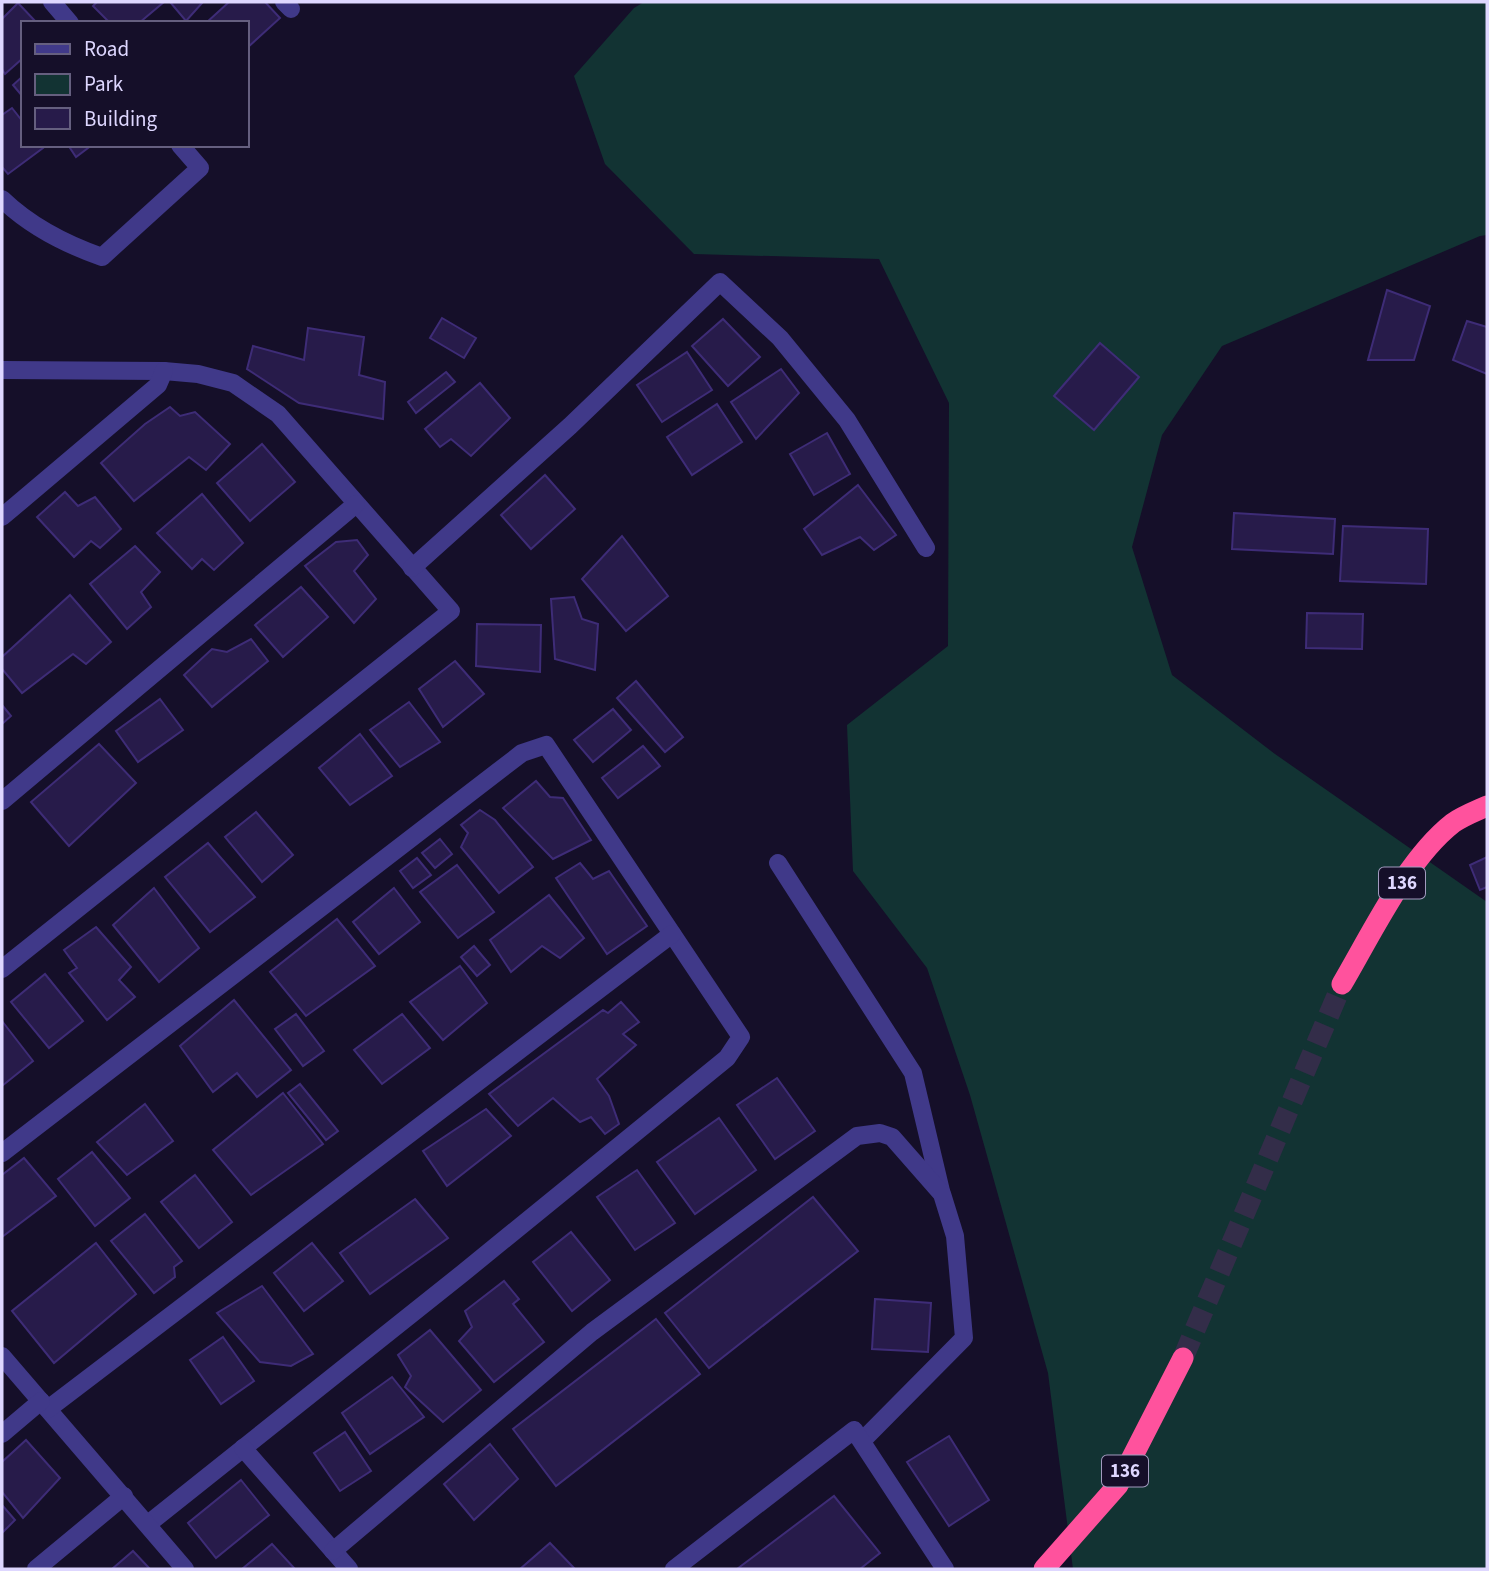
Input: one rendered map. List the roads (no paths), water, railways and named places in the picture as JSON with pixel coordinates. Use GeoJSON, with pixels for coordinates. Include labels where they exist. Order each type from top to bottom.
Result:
{"type":"FeatureCollection","features":[{"type":"Feature","properties":{"kind":"highway","name":"136"},"geometry":{"type":"LineString","coordinates":[[1342,984],[1395,894],[1430,845],[1455,822],[1487,806]]}},
{"type":"Feature","properties":{"kind":"highway","name":"136"},"geometry":{"type":"LineString","coordinates":[[1044,1569],[1118,1485],[1183,1358]]}},
{"type":"Feature","properties":{"kind":"street"},"geometry":{"type":"LineString","coordinates":[[52,2],[68,21]]}},
{"type":"Feature","properties":{"kind":"street"},"geometry":{"type":"LineString","coordinates":[[2,199],[13,210],[64,243],[102,257],[200,168],[182,147]]}},
{"type":"Feature","properties":{"kind":"street"},"geometry":{"type":"LineString","coordinates":[[412,568],[570,426],[720,282],[780,338],[847,420],[926,548]]}},
{"type":"Feature","properties":{"kind":"street"},"geometry":{"type":"LineString","coordinates":[[2,370],[164,371],[198,374],[233,383],[278,414],[451,611],[2,969]]}},
{"type":"Feature","properties":{"kind":"street"},"geometry":{"type":"LineString","coordinates":[[2,517],[158,386],[164,371]]}},
{"type":"Feature","properties":{"kind":"street"},"geometry":{"type":"LineString","coordinates":[[2,801],[356,504]]}},
{"type":"Feature","properties":{"kind":"street"},"geometry":{"type":"LineString","coordinates":[[2,1153],[522,753],[546,745],[741,1037],[727,1058],[148,1524]]}},
{"type":"Feature","properties":{"kind":"street"},"geometry":{"type":"LineString","coordinates":[[778,863],[913,1073],[942,1194],[955,1236],[964,1338],[862,1441]]}},
{"type":"Feature","properties":{"kind":"street"},"geometry":{"type":"LineString","coordinates":[[2,1434],[672,934]]}},
{"type":"Feature","properties":{"kind":"street"},"geometry":{"type":"LineString","coordinates":[[333,1550],[592,1332],[857,1136],[880,1133],[892,1137],[942,1194]]}},
{"type":"Feature","properties":{"kind":"street"},"geometry":{"type":"LineString","coordinates":[[2,1356],[185,1569]]}},
{"type":"Feature","properties":{"kind":"street"},"geometry":{"type":"LineString","coordinates":[[674,1569],[854,1430],[946,1569]]}},
{"type":"Feature","properties":{"kind":"street"},"geometry":{"type":"LineString","coordinates":[[243,1448],[349,1569]]}},
{"type":"Feature","properties":{"kind":"street"},"geometry":{"type":"LineString","coordinates":[[36,1569],[124,1496]]}},
{"type":"Feature","properties":{"kind":"tunnel"},"geometry":{"type":"LineString","coordinates":[[1183,1358],[1342,984]]}}]}
